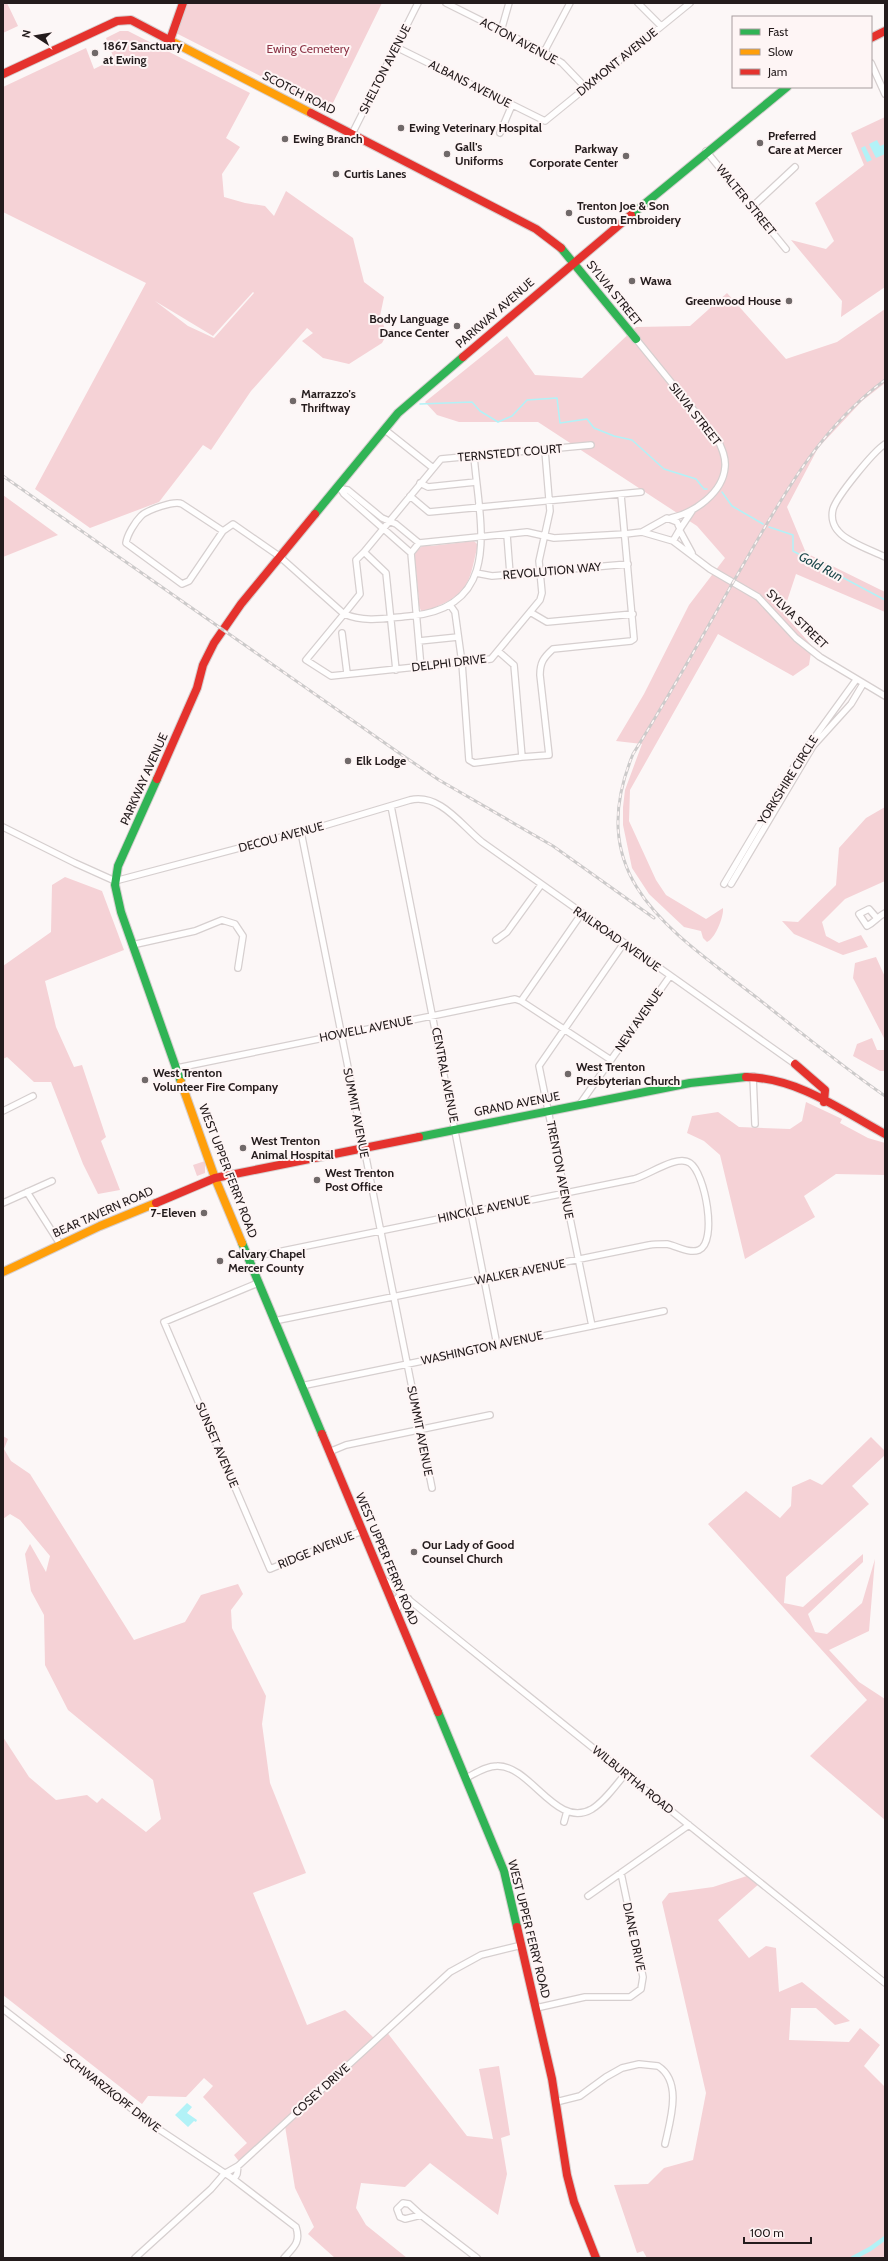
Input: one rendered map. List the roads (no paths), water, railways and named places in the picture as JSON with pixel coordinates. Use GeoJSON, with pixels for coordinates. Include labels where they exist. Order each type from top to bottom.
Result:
{"type":"FeatureCollection","features":[{"type":"Feature","properties":{"kind":"main road"},"geometry":{"type":"LineString","coordinates":[[170,40],[183,3]]}},
{"type":"Feature","properties":{"kind":"main road","name":"SCOTCH ROAD"},"geometry":{"type":"LineString","coordinates":[[3,74],[121,20],[131,20],[521,220],[560,247],[572,262]]}},
{"type":"Feature","properties":{"kind":"main road"},"geometry":{"type":"LineString","coordinates":[[872,38],[885,31]]}},
{"type":"Feature","properties":{"kind":"main road","name":"PARKWAY AVENUE"},"geometry":{"type":"LineString","coordinates":[[115,881],[118,866],[197,688],[200,674],[219,637],[236,610],[279,556],[340,487],[384,429],[398,413],[572,262],[706,151],[786,88]]}},
{"type":"Feature","properties":{"kind":"main road","name":"SYLVIA STREET"},"geometry":{"type":"LineString","coordinates":[[572,262],[636,339]]}},
{"type":"Feature","properties":{"kind":"main road","name":"WEST UPPER FERRY ROAD"},"geometry":{"type":"LineString","coordinates":[[115,881],[116,892],[132,945],[215,1178],[504,1871],[522,1945],[556,2102],[570,2186],[596,2258]]}},
{"type":"Feature","properties":{"kind":"main road"},"geometry":{"type":"LineString","coordinates":[[795,1064],[825,1090],[826,1096],[824,1102]]}},
{"type":"Feature","properties":{"kind":"main road","name":"GRAND AVENUE"},"geometry":{"type":"LineString","coordinates":[[215,1178],[455,1128],[690,1083],[753,1076],[784,1081],[885,1134]]}},
{"type":"Feature","properties":{"kind":"main road","name":"BEAR TAVERN ROAD"},"geometry":{"type":"LineString","coordinates":[[3,1272],[60,1244],[215,1178]]}},
{"type":"Feature","properties":{"kind":"street","name":"SHELTON AVENUE"},"geometry":{"type":"LineString","coordinates":[[352,134],[418,3]]}},
{"type":"Feature","properties":{"kind":"street","name":"ACTON AVENUE"},"geometry":{"type":"LineString","coordinates":[[446,3],[544,52],[565,66],[586,88]]}},
{"type":"Feature","properties":{"kind":"street"},"geometry":{"type":"LineString","coordinates":[[501,31],[509,3]]}},
{"type":"Feature","properties":{"kind":"street"},"geometry":{"type":"LineString","coordinates":[[544,52],[570,3]]}},
{"type":"Feature","properties":{"kind":"street"},"geometry":{"type":"LineString","coordinates":[[638,3],[661,26]]}},
{"type":"Feature","properties":{"kind":"street","name":"DIXMONT AVENUE"},"geometry":{"type":"LineString","coordinates":[[545,121],[690,3]]}},
{"type":"Feature","properties":{"kind":"street","name":"ALBANS AVENUE"},"geometry":{"type":"LineString","coordinates":[[396,47],[545,121]]}},
{"type":"Feature","properties":{"kind":"street"},"geometry":{"type":"LineString","coordinates":[[872,65],[885,94]]}},
{"type":"Feature","properties":{"kind":"street"},"geometry":{"type":"LineString","coordinates":[[500,133],[512,105]]}},
{"type":"Feature","properties":{"kind":"street","name":"WALTER STREET"},"geometry":{"type":"LineString","coordinates":[[706,151],[786,249]]}},
{"type":"Feature","properties":{"kind":"street"},"geometry":{"type":"LineString","coordinates":[[752,207],[795,167]]}},
{"type":"Feature","properties":{"kind":"street","name":"SILVIA STREET"},"geometry":{"type":"LineString","coordinates":[[636,339],[718,440],[724,456],[724,476],[718,488],[692,511],[681,530]]}},
{"type":"Feature","properties":{"kind":"street"},"geometry":{"type":"LineString","coordinates":[[384,429],[433,468]]}},
{"type":"Feature","properties":{"kind":"street"},"geometry":{"type":"LineString","coordinates":[[885,444],[854,477],[835,505],[832,520],[836,529],[843,536],[885,557]]}},
{"type":"Feature","properties":{"kind":"street","name":"TERNSTEDT COURT"},"geometry":{"type":"LineString","coordinates":[[344,614],[360,594],[356,560],[364,552],[388,520],[441,459],[545,451],[591,445]]}},
{"type":"Feature","properties":{"kind":"street","name":"DELPHI DRIVE"},"geometry":{"type":"LineString","coordinates":[[344,614],[306,660],[331,676],[346,673],[421,668],[491,659],[540,600],[542,593],[539,560],[550,511],[545,451]]}},
{"type":"Feature","properties":{"kind":"street"},"geometry":{"type":"LineString","coordinates":[[223,531],[182,504],[175,502],[142,515],[128,535],[126,543],[182,584],[189,581],[223,531],[233,524],[279,556],[344,614],[358,620],[416,616],[435,612],[450,606],[468,588],[476,573],[481,556],[481,537],[474,456]]}},
{"type":"Feature","properties":{"kind":"street"},"geometry":{"type":"LineString","coordinates":[[420,483],[428,487],[476,482]]}},
{"type":"Feature","properties":{"kind":"street"},"geometry":{"type":"LineString","coordinates":[[340,487],[348,490],[419,543],[533,532],[554,538],[625,534],[642,532],[658,524],[664,519],[671,518],[676,522],[681,530],[692,553]]}},
{"type":"Feature","properties":{"kind":"street"},"geometry":{"type":"LineString","coordinates":[[340,487],[344,494],[411,553],[421,668]]}},
{"type":"Feature","properties":{"kind":"street"},"geometry":{"type":"LineString","coordinates":[[410,496],[430,512],[641,492]]}},
{"type":"Feature","properties":{"kind":"street"},"geometry":{"type":"LineString","coordinates":[[450,606],[455,612],[462,663],[469,760],[474,763],[549,755],[540,675],[540,664],[544,657],[553,649],[631,641],[634,639],[635,633],[621,495]]}},
{"type":"Feature","properties":{"kind":"street","name":"SILVIA STREET"},"geometry":{"type":"LineString","coordinates":[[671,518],[692,511]]}},
{"type":"Feature","properties":{"kind":"street"},"geometry":{"type":"LineString","coordinates":[[658,524],[658,536]]}},
{"type":"Feature","properties":{"kind":"street"},"geometry":{"type":"LineString","coordinates":[[673,541],[681,530]]}},
{"type":"Feature","properties":{"kind":"street"},"geometry":{"type":"LineString","coordinates":[[642,532],[673,541],[692,553]]}},
{"type":"Feature","properties":{"kind":"street"},"geometry":{"type":"LineString","coordinates":[[507,535],[510,574]]}},
{"type":"Feature","properties":{"kind":"street"},"geometry":{"type":"LineString","coordinates":[[411,553],[419,543]]}},
{"type":"Feature","properties":{"kind":"street"},"geometry":{"type":"LineString","coordinates":[[364,552],[386,573],[396,670]]}},
{"type":"Feature","properties":{"kind":"street","name":"SYLVIA STREET"},"geometry":{"type":"LineString","coordinates":[[692,553],[710,569],[758,597],[806,647],[832,666],[885,696]]}},
{"type":"Feature","properties":{"kind":"street","name":"REVOLUTION WAY"},"geometry":{"type":"LineString","coordinates":[[476,573],[492,576],[628,564]]}},
{"type":"Feature","properties":{"kind":"street"},"geometry":{"type":"LineString","coordinates":[[530,612],[547,622],[633,614]]}},
{"type":"Feature","properties":{"kind":"street"},"geometry":{"type":"LineString","coordinates":[[342,633],[346,673]]}},
{"type":"Feature","properties":{"kind":"street"},"geometry":{"type":"LineString","coordinates":[[419,641],[458,637]]}},
{"type":"Feature","properties":{"kind":"street"},"geometry":{"type":"LineString","coordinates":[[498,651],[514,665],[522,758]]}},
{"type":"Feature","properties":{"kind":"street","name":"YORKSHIRE CIRCLE"},"geometry":{"type":"LineString","coordinates":[[724,884],[798,760],[856,680]]}},
{"type":"Feature","properties":{"kind":"street","name":"YORKSHIRE CIRCLE"},"geometry":{"type":"LineString","coordinates":[[731,884],[813,746],[851,704],[863,684]]}},
{"type":"Feature","properties":{"kind":"street","name":"DECOU AVENUE"},"geometry":{"type":"LineString","coordinates":[[115,881],[421,799],[433,801],[444,808]]}},
{"type":"Feature","properties":{"kind":"street","name":"CENTRAL AVENUE"},"geometry":{"type":"LineString","coordinates":[[391,806],[498,1345]]}},
{"type":"Feature","properties":{"kind":"street","name":"RAILROAD AVENUE"},"geometry":{"type":"LineString","coordinates":[[444,808],[482,842],[795,1064]]}},
{"type":"Feature","properties":{"kind":"street"},"geometry":{"type":"LineString","coordinates":[[3,827],[81,866],[115,881]]}},
{"type":"Feature","properties":{"kind":"street","name":"SUMMIT AVENUE"},"geometry":{"type":"LineString","coordinates":[[301,832],[362,1147],[432,1488]]}},
{"type":"Feature","properties":{"kind":"street"},"geometry":{"type":"LineString","coordinates":[[496,940],[508,932],[541,885]]}},
{"type":"Feature","properties":{"kind":"street"},"geometry":{"type":"LineString","coordinates":[[582,913],[521,1000],[611,1060]]}},
{"type":"Feature","properties":{"kind":"street"},"geometry":{"type":"LineString","coordinates":[[876,917],[885,913]]}},
{"type":"Feature","properties":{"kind":"street"},"geometry":{"type":"LineString","coordinates":[[132,945],[195,931],[217,920],[226,920],[235,924],[243,936],[238,968]]}},
{"type":"Feature","properties":{"kind":"street","name":"TRENTON AVENUE"},"geometry":{"type":"LineString","coordinates":[[592,1326],[539,1066],[624,943]]}},
{"type":"Feature","properties":{"kind":"street","name":"NEW AVENUE"},"geometry":{"type":"LineString","coordinates":[[580,1104],[670,976]]}},
{"type":"Feature","properties":{"kind":"street","name":"HOWELL AVENUE"},"geometry":{"type":"LineString","coordinates":[[177,1068],[515,999],[521,1000]]}},
{"type":"Feature","properties":{"kind":"street"},"geometry":{"type":"LineString","coordinates":[[753,1076],[755,1124]]}},
{"type":"Feature","properties":{"kind":"street"},"geometry":{"type":"LineString","coordinates":[[3,1111],[33,1096]]}},
{"type":"Feature","properties":{"kind":"street","name":"HINCKLE AVENUE"},"geometry":{"type":"LineString","coordinates":[[248,1258],[634,1179],[673,1162],[682,1160],[694,1166],[702,1187]]}},
{"type":"Feature","properties":{"kind":"street"},"geometry":{"type":"LineString","coordinates":[[3,1203],[52,1181]]}},
{"type":"Feature","properties":{"kind":"street","name":"WALKER AVENUE"},"geometry":{"type":"LineString","coordinates":[[274,1321],[653,1244],[666,1244],[691,1251],[703,1248],[708,1241],[709,1230],[702,1187]]}},
{"type":"Feature","properties":{"kind":"street"},"geometry":{"type":"LineString","coordinates":[[26,1192],[60,1244]]}},
{"type":"Feature","properties":{"kind":"street","name":"SUNSET AVENUE"},"geometry":{"type":"LineString","coordinates":[[258,1283],[164,1322],[270,1569]]}},
{"type":"Feature","properties":{"kind":"street","name":"WASHINGTON AVENUE"},"geometry":{"type":"LineString","coordinates":[[301,1386],[664,1311]]}},
{"type":"Feature","properties":{"kind":"street"},"geometry":{"type":"LineString","coordinates":[[329,1452],[346,1445],[490,1415]]}},
{"type":"Feature","properties":{"kind":"street","name":"RIDGE AVENUE"},"geometry":{"type":"LineString","coordinates":[[270,1569],[362,1531]]}},
{"type":"Feature","properties":{"kind":"street","name":"WILBURTHA ROAD"},"geometry":{"type":"LineString","coordinates":[[381,1577],[885,1983]]}},
{"type":"Feature","properties":{"kind":"street"},"geometry":{"type":"LineString","coordinates":[[392,1604],[402,1593]]}},
{"type":"Feature","properties":{"kind":"street"},"geometry":{"type":"LineString","coordinates":[[396,1612],[400,1603],[409,1599]]}},
{"type":"Feature","properties":{"kind":"street"},"geometry":{"type":"LineString","coordinates":[[466,1778],[492,1766],[510,1768],[567,1811],[582,1813],[594,1808],[626,1773]]}},
{"type":"Feature","properties":{"kind":"street"},"geometry":{"type":"LineString","coordinates":[[564,1822],[567,1811]]}},
{"type":"Feature","properties":{"kind":"street"},"geometry":{"type":"LineString","coordinates":[[588,1896],[689,1825]]}},
{"type":"Feature","properties":{"kind":"street","name":"DIANE DRIVE"},"geometry":{"type":"LineString","coordinates":[[536,2008],[585,1997],[630,1997],[641,1989],[643,1977],[621,1872]]}},
{"type":"Feature","properties":{"kind":"street","name":"COSEY DRIVE"},"geometry":{"type":"LineString","coordinates":[[135,2258],[211,2189],[224,2174],[238,2166],[450,1972],[481,1955],[522,1945]]}},
{"type":"Feature","properties":{"kind":"street","name":"SCHWARZKOPF DRIVE"},"geometry":{"type":"LineString","coordinates":[[3,2009],[130,2108],[224,2174],[234,2179],[296,2227],[298,2243],[284,2258]]}},
{"type":"Feature","properties":{"kind":"street"},"geometry":{"type":"LineString","coordinates":[[556,2102],[580,2096],[606,2077],[622,2068],[639,2064],[658,2066],[668,2077],[672,2094],[672,2112],[665,2144]]}},
{"type":"Feature","properties":{"kind":"street"},"geometry":{"type":"LineString","coordinates":[[234,2179],[238,2174],[238,2166]]}},
{"type":"Feature","properties":{"kind":"street"},"geometry":{"type":"LineString","coordinates":[[420,2215],[477,2258]]}},
{"type":"Feature","properties":{"kind":"water"},"geometry":{"type":"Polygon","coordinates":[[[877,140],[880,146],[885,144],[885,154],[876,158],[869,144],[877,140]]]}},
{"type":"Feature","properties":{"kind":"water"},"geometry":{"type":"Polygon","coordinates":[[[865,146],[872,160],[867,162],[861,148],[865,146]]]}},
{"type":"Feature","properties":{"kind":"water"},"geometry":{"type":"Polygon","coordinates":[[[187,2103],[192,2107],[187,2113],[197,2120],[188,2127],[175,2115],[187,2103]]]}},
{"type":"Feature","properties":{"kind":"waterway","name":"Gold Run"},"geometry":{"type":"LineString","coordinates":[[420,404],[472,402],[480,411],[498,422],[512,416],[527,400],[557,398],[560,423],[587,419],[594,428],[614,436],[632,440],[664,469],[696,479],[704,489],[707,489]]}},
{"type":"Feature","properties":{"kind":"waterway","name":"Gold Run"},"geometry":{"type":"LineString","coordinates":[[722,492],[732,506],[763,524]]}},
{"type":"Feature","properties":{"kind":"waterway","name":"Gold Run"},"geometry":{"type":"LineString","coordinates":[[769,527],[793,535],[793,551],[885,600]]}},
{"type":"Feature","properties":{"kind":"waterway"},"geometry":{"type":"LineString","coordinates":[[853,2258],[870,2249],[885,2238]]}},
{"type":"Feature","properties":{"kind":"railway"},"geometry":{"type":"LineString","coordinates":[[885,380],[860,401],[837,424],[817,448],[798,474],[764,528],[684,669],[633,754],[620,797],[619,835],[627,868],[643,897],[666,923],[693,948],[836,1060],[885,1096]]}},
{"type":"Feature","properties":{"kind":"railway"},"geometry":{"type":"LineString","coordinates":[[3,476],[402,755],[439,780],[553,846],[654,918]]}},
{"type":"Feature","properties":{"kind":"place","name":"1867 Sanctuary at Ewing"},"geometry":{"type":"Point","coordinates":[95,53]}},
{"type":"Feature","properties":{"kind":"place","name":"Ewing Veterinary Hospital"},"geometry":{"type":"Point","coordinates":[401,128]}},
{"type":"Feature","properties":{"kind":"place","name":"Ewing Branch"},"geometry":{"type":"Point","coordinates":[285,139]}},
{"type":"Feature","properties":{"kind":"place","name":"Preferred Care at Mercer"},"geometry":{"type":"Point","coordinates":[760,143]}},
{"type":"Feature","properties":{"kind":"place","name":"Gall's Uniforms"},"geometry":{"type":"Point","coordinates":[447,154]}},
{"type":"Feature","properties":{"kind":"place","name":"Parkway Corporate Center"},"geometry":{"type":"Point","coordinates":[626,156]}},
{"type":"Feature","properties":{"kind":"place","name":"Curtis Lanes"},"geometry":{"type":"Point","coordinates":[336,174]}},
{"type":"Feature","properties":{"kind":"place","name":"Trenton Joe & Son Custom Embroidery"},"geometry":{"type":"Point","coordinates":[569,213]}},
{"type":"Feature","properties":{"kind":"place","name":"Wawa"},"geometry":{"type":"Point","coordinates":[632,281]}},
{"type":"Feature","properties":{"kind":"place","name":"Greenwood House"},"geometry":{"type":"Point","coordinates":[789,301]}},
{"type":"Feature","properties":{"kind":"place","name":"Body Language Dance Center"},"geometry":{"type":"Point","coordinates":[457,326]}},
{"type":"Feature","properties":{"kind":"place","name":"Marrazzo's Thriftway"},"geometry":{"type":"Point","coordinates":[293,401]}},
{"type":"Feature","properties":{"kind":"place","name":"Elk Lodge"},"geometry":{"type":"Point","coordinates":[348,761]}},
{"type":"Feature","properties":{"kind":"place","name":"West Trenton Presbyterian Church"},"geometry":{"type":"Point","coordinates":[568,1074]}},
{"type":"Feature","properties":{"kind":"place","name":"West Trenton Volunteer Fire Company"},"geometry":{"type":"Point","coordinates":[145,1080]}},
{"type":"Feature","properties":{"kind":"place","name":"West Trenton Animal Hospital"},"geometry":{"type":"Point","coordinates":[243,1148]}},
{"type":"Feature","properties":{"kind":"place","name":"West Trenton Post Office"},"geometry":{"type":"Point","coordinates":[317,1180]}},
{"type":"Feature","properties":{"kind":"place","name":"7-Eleven"},"geometry":{"type":"Point","coordinates":[204,1213]}},
{"type":"Feature","properties":{"kind":"place","name":"Calvary Chapel Mercer County"},"geometry":{"type":"Point","coordinates":[220,1261]}},
{"type":"Feature","properties":{"kind":"place","name":"Our Lady of Good Counsel Church"},"geometry":{"type":"Point","coordinates":[414,1552]}},
{"type":"Feature","properties":{"kind":"park label","name":"Ewing Cemetery"},"geometry":{"type":"Point","coordinates":[308,49]}}]}
